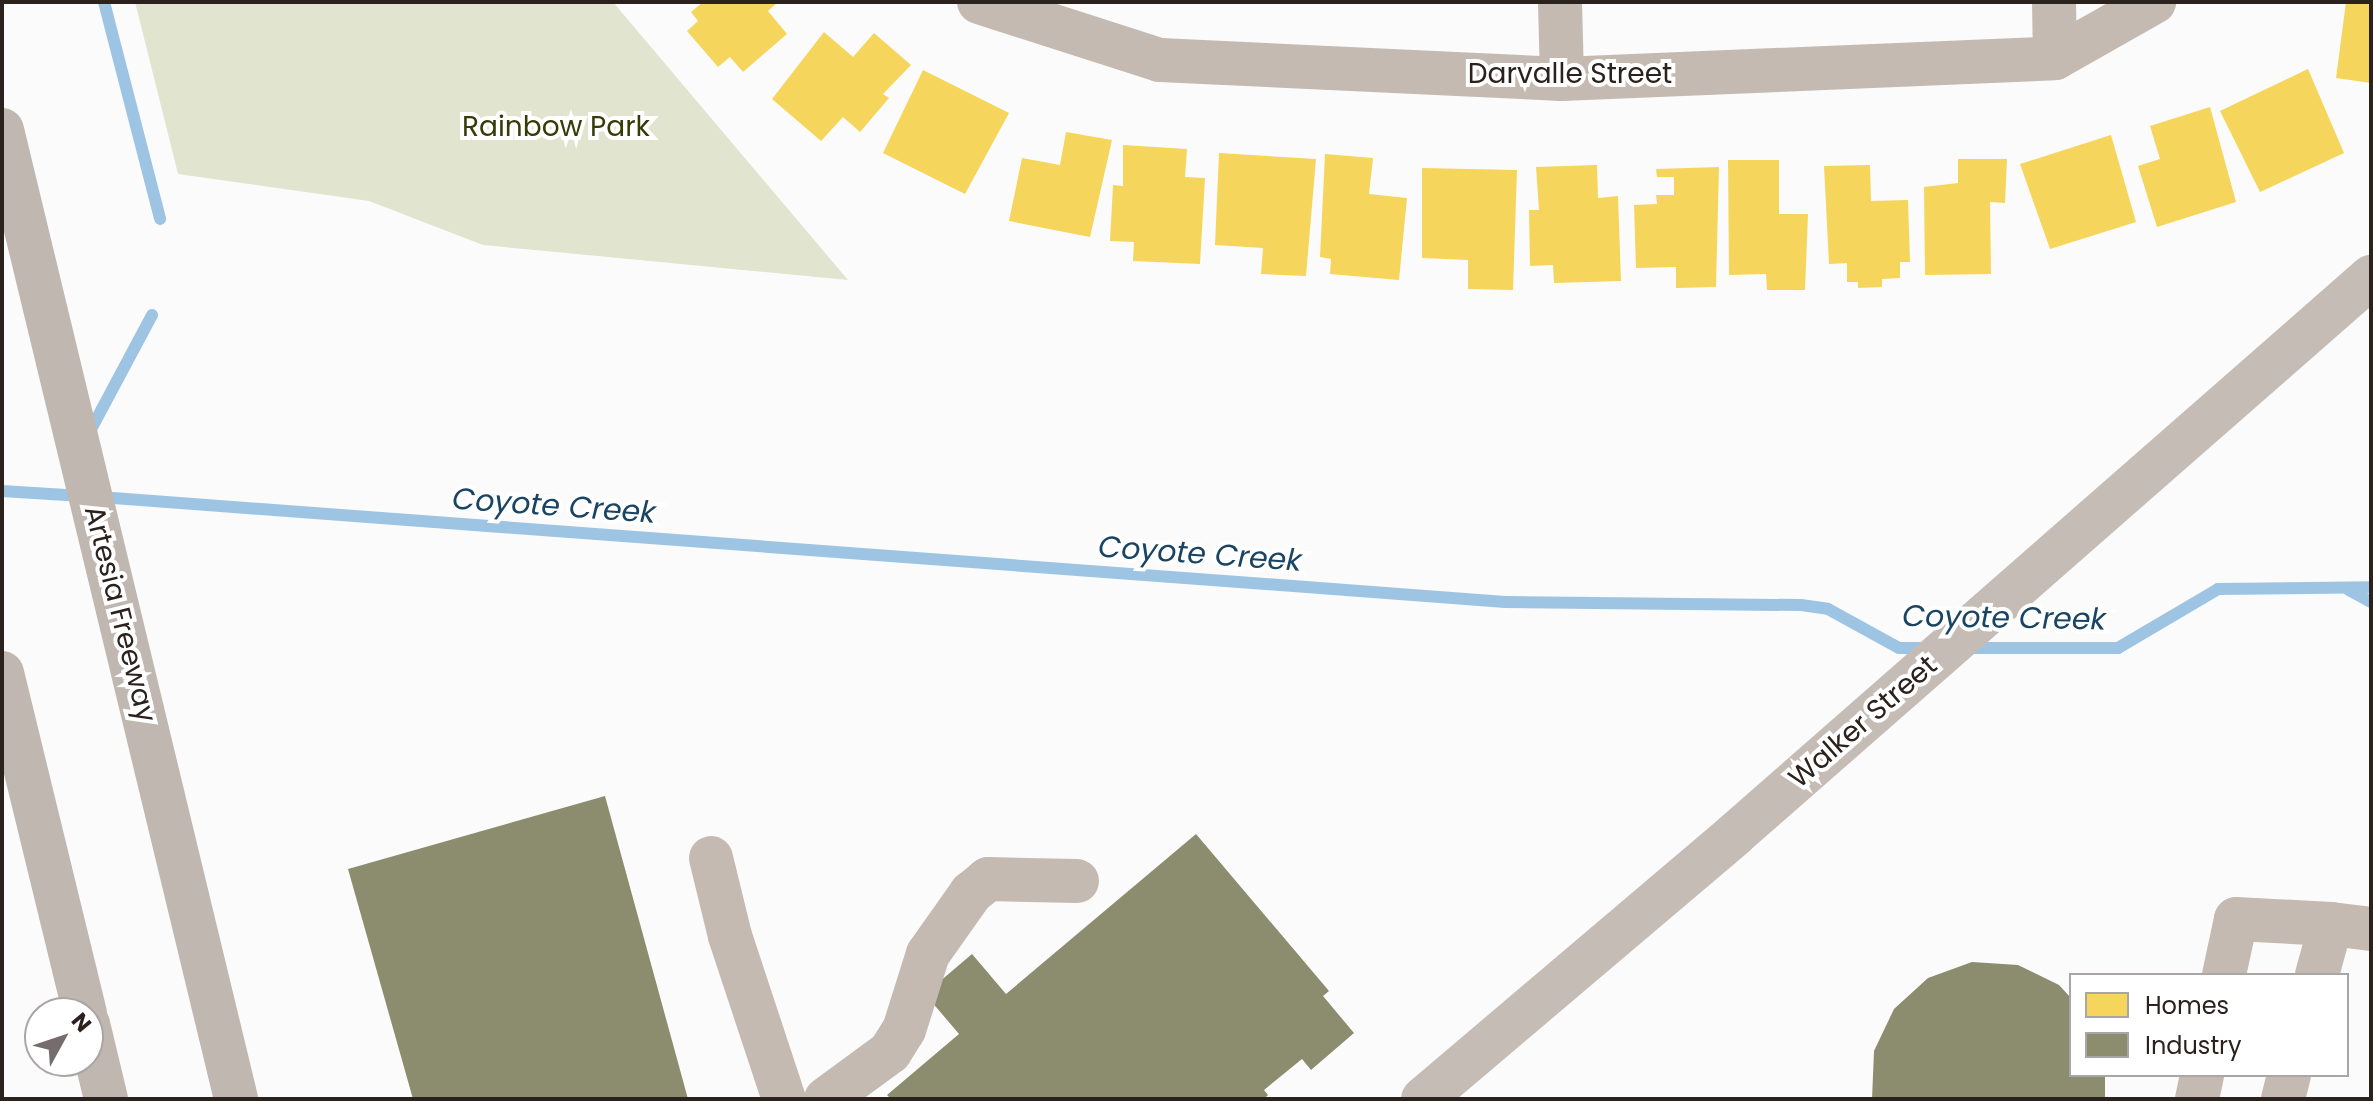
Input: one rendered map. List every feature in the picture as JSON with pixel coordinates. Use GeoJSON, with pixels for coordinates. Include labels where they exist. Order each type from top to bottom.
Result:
{"type":"FeatureCollection","features":[{"type":"Feature","properties":{"kind":"highway","name":"Artesia Freeway"},"geometry":{"type":"LineString","coordinates":[[2,130],[236,1099]]}},
{"type":"Feature","properties":{"kind":"highway"},"geometry":{"type":"LineString","coordinates":[[2,673],[81,997]]}},
{"type":"Feature","properties":{"kind":"highway"},"geometry":{"type":"LineString","coordinates":[[101,1077],[106,1099]]}},
{"type":"Feature","properties":{"kind":"main road","name":"Walker Street"},"geometry":{"type":"LineString","coordinates":[[1423,1099],[1734,835],[2371,277]]}},
{"type":"Feature","properties":{"kind":"street","name":"Darvalle Street"},"geometry":{"type":"LineString","coordinates":[[979,2],[1160,60],[1562,79],[2055,58],[2154,2]]}},
{"type":"Feature","properties":{"kind":"street"},"geometry":{"type":"LineString","coordinates":[[1560,2],[1562,79]]}},
{"type":"Feature","properties":{"kind":"street"},"geometry":{"type":"LineString","coordinates":[[2054,2],[2055,58]]}},
{"type":"Feature","properties":{"kind":"street"},"geometry":{"type":"LineString","coordinates":[[711,858],[730,936],[784,1099]]}},
{"type":"Feature","properties":{"kind":"street"},"geometry":{"type":"LineString","coordinates":[[826,1099],[890,1052],[904,1030],[928,954],[971,893],[988,879],[1077,881]]}},
{"type":"Feature","properties":{"kind":"street"},"geometry":{"type":"LineString","coordinates":[[2224,973],[2236,919],[2351,926]]}},
{"type":"Feature","properties":{"kind":"street"},"geometry":{"type":"LineString","coordinates":[[2318,973],[2351,926]]}},
{"type":"Feature","properties":{"kind":"street"},"geometry":{"type":"LineString","coordinates":[[2197,1099],[2202,1077]]}},
{"type":"Feature","properties":{"kind":"street"},"geometry":{"type":"LineString","coordinates":[[2283,1099],[2288,1077]]}},
{"type":"Feature","properties":{"kind":"green space","name":"Rainbow Park"},"geometry":{"type":"Polygon","coordinates":[[[135,2],[613,2],[848,280],[483,245],[369,201],[178,174],[135,2]]]}},
{"type":"Feature","properties":{"kind":"building: Homes"},"geometry":{"type":"Polygon","coordinates":[[[703,2],[778,2],[768,11],[787,34],[743,72],[730,57],[718,67],[687,31],[698,21],[691,12],[703,2]]]}},
{"type":"Feature","properties":{"kind":"building: Homes"},"geometry":{"type":"Polygon","coordinates":[[[2346,2],[2371,2],[2371,83],[2336,78],[2346,2]]]}},
{"type":"Feature","properties":{"kind":"building: Homes"},"geometry":{"type":"Polygon","coordinates":[[[824,32],[853,57],[874,33],[911,65],[883,94],[889,98],[860,132],[843,117],[821,141],[772,99],[824,32]]]}},
{"type":"Feature","properties":{"kind":"building: Homes"},"geometry":{"type":"Polygon","coordinates":[[[2308,69],[2344,153],[2260,192],[2220,111],[2308,69]]]}},
{"type":"Feature","properties":{"kind":"building: Homes"},"geometry":{"type":"Polygon","coordinates":[[[923,70],[1009,113],[965,194],[883,153],[923,70]]]}},
{"type":"Feature","properties":{"kind":"building: Homes"},"geometry":{"type":"Polygon","coordinates":[[[2210,107],[2236,202],[2157,227],[2138,166],[2160,159],[2150,126],[2210,107]]]}},
{"type":"Feature","properties":{"kind":"building: Homes"},"geometry":{"type":"Polygon","coordinates":[[[1066,132],[1112,140],[1090,237],[1009,221],[1022,158],[1060,165],[1066,132]]]}},
{"type":"Feature","properties":{"kind":"building: Homes"},"geometry":{"type":"Polygon","coordinates":[[[2111,135],[2136,222],[2050,249],[2020,164],[2111,135]]]}},
{"type":"Feature","properties":{"kind":"building: Homes"},"geometry":{"type":"Polygon","coordinates":[[[1123,145],[1187,149],[1185,177],[1205,178],[1200,264],[1133,261],[1134,242],[1110,241],[1113,185],[1123,186],[1123,145]]]}},
{"type":"Feature","properties":{"kind":"building: Homes"},"geometry":{"type":"Polygon","coordinates":[[[1219,153],[1316,159],[1306,276],[1261,274],[1263,248],[1215,245],[1219,153]]]}},
{"type":"Feature","properties":{"kind":"building: Homes"},"geometry":{"type":"Polygon","coordinates":[[[1325,154],[1373,158],[1369,194],[1407,198],[1399,280],[1330,274],[1331,259],[1320,257],[1325,154]]]}},
{"type":"Feature","properties":{"kind":"building: Homes"},"geometry":{"type":"Polygon","coordinates":[[[1958,159],[2007,159],[2005,203],[1990,202],[1991,274],[1925,275],[1924,187],[1958,183],[1958,159]]]}},
{"type":"Feature","properties":{"kind":"building: Homes"},"geometry":{"type":"Polygon","coordinates":[[[1728,160],[1779,160],[1779,214],[1808,214],[1805,290],[1767,290],[1766,274],[1729,275],[1728,160]]]}},
{"type":"Feature","properties":{"kind":"building: Homes"},"geometry":{"type":"Polygon","coordinates":[[[1597,165],[1598,198],[1618,196],[1621,281],[1554,283],[1553,265],[1530,266],[1529,210],[1539,210],[1536,167],[1597,165]]]}},
{"type":"Feature","properties":{"kind":"building: Homes"},"geometry":{"type":"Polygon","coordinates":[[[1870,165],[1871,201],[1908,200],[1910,262],[1900,262],[1900,278],[1882,279],[1882,287],[1858,288],[1858,282],[1847,282],[1847,263],[1829,264],[1824,166],[1870,165]]]}},
{"type":"Feature","properties":{"kind":"building: Homes"},"geometry":{"type":"Polygon","coordinates":[[[1719,167],[1716,287],[1676,288],[1676,267],[1636,268],[1634,205],[1657,204],[1656,195],[1674,195],[1674,177],[1657,177],[1656,169],[1719,167]]]}},
{"type":"Feature","properties":{"kind":"building: Homes"},"geometry":{"type":"Polygon","coordinates":[[[1422,168],[1517,170],[1513,290],[1468,289],[1468,260],[1422,258],[1422,168]]]}},
{"type":"Feature","properties":{"kind":"building: Industry"},"geometry":{"type":"Polygon","coordinates":[[[605,796],[688,1099],[413,1099],[348,869],[605,796]]]}},
{"type":"Feature","properties":{"kind":"building: Industry"},"geometry":{"type":"Polygon","coordinates":[[[1196,834],[1329,991],[1323,996],[1354,1033],[1311,1070],[1302,1059],[1264,1090],[1268,1095],[1264,1099],[891,1099],[887,1095],[959,1034],[925,994],[972,954],[1006,994],[1196,834]]]}},
{"type":"Feature","properties":{"kind":"building: Industry"},"geometry":{"type":"Polygon","coordinates":[[[1972,962],[2018,965],[2059,985],[2069,996],[2069,1077],[2105,1077],[2105,1099],[1872,1099],[1874,1051],[1894,1009],[1928,978],[1972,962]]]}},
{"type":"Feature","properties":{"kind":"waterway"},"geometry":{"type":"LineString","coordinates":[[104,2],[160,219]]}},
{"type":"Feature","properties":{"kind":"waterway"},"geometry":{"type":"LineString","coordinates":[[88,435],[152,315]]}},
{"type":"Feature","properties":{"kind":"waterway","name":"Coyote Creek"},"geometry":{"type":"LineString","coordinates":[[2,491],[82,496]]}},
{"type":"Feature","properties":{"kind":"waterway","name":"Coyote Creek"},"geometry":{"type":"LineString","coordinates":[[100,497],[1505,602],[1801,605],[1828,609],[1899,648],[1928,648]]}},
{"type":"Feature","properties":{"kind":"waterway","name":"Coyote Creek"},"geometry":{"type":"LineString","coordinates":[[1966,648],[2118,648],[2218,589],[2371,587]]}},
{"type":"Feature","properties":{"kind":"waterway"},"geometry":{"type":"LineString","coordinates":[[2349,590],[2371,602]]}}]}
